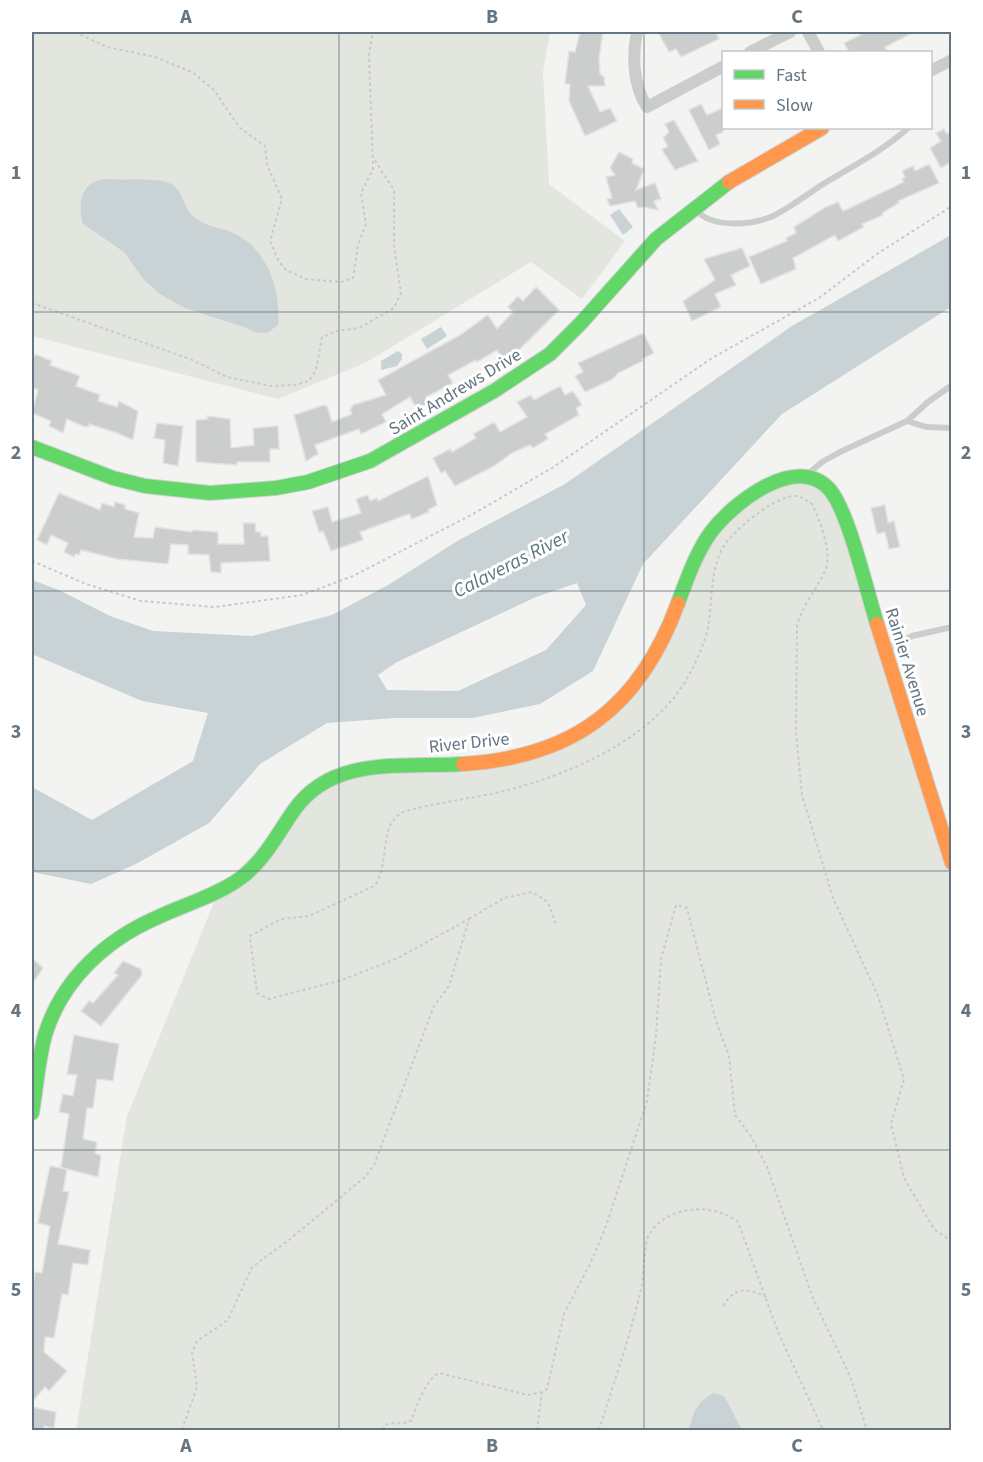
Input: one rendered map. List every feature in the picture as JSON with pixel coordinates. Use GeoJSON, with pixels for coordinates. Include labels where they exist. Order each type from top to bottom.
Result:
{"type":"FeatureCollection","features":[{"type":"Feature","properties":{"kind":"street"},"geometry":{"type":"LineString","coordinates":[[637,32],[634,59],[636,78],[647,107],[722,67]]}},
{"type":"Feature","properties":{"kind":"street"},"geometry":{"type":"LineString","coordinates":[[752,51],[790,32]]}},
{"type":"Feature","properties":{"kind":"street"},"geometry":{"type":"LineString","coordinates":[[808,32],[818,51]]}},
{"type":"Feature","properties":{"kind":"street"},"geometry":{"type":"LineString","coordinates":[[932,70],[951,60]]}},
{"type":"Feature","properties":{"kind":"street","name":"Saint Andrews Drive"},"geometry":{"type":"LineString","coordinates":[[32,447],[115,478],[174,490],[219,492],[274,488],[340,472],[401,446],[540,362],[569,336],[636,260],[693,207],[764,158],[820,129]]}},
{"type":"Feature","properties":{"kind":"street","name":"River Drive"},"geometry":{"type":"LineString","coordinates":[[32,1113],[37,1052],[45,1031],[62,999],[84,968],[109,943],[132,928],[219,890],[252,869],[274,840],[296,804],[306,793],[326,779],[371,767],[493,762],[542,748],[593,724],[630,693],[646,672],[671,625],[692,562],[713,528],[742,501],[771,483],[798,475],[812,478]]}},
{"type":"Feature","properties":{"kind":"street","name":"Rainier Avenue"},"geometry":{"type":"LineString","coordinates":[[812,478],[831,491],[841,508],[951,863]]}},
{"type":"Feature","properties":{"kind":"lane"},"geometry":{"type":"LineString","coordinates":[[693,207],[701,217],[710,221],[744,223],[772,216],[890,142],[907,129]]}},
{"type":"Feature","properties":{"kind":"lane"},"geometry":{"type":"LineString","coordinates":[[812,478],[812,469],[831,457],[906,422],[927,402],[951,386]]}},
{"type":"Feature","properties":{"kind":"lane"},"geometry":{"type":"LineString","coordinates":[[906,422],[926,427],[951,428]]}},
{"type":"Feature","properties":{"kind":"lane"},"geometry":{"type":"LineString","coordinates":[[893,646],[912,636],[951,627]]}},
{"type":"Feature","properties":{"kind":"path"},"geometry":{"type":"LineString","coordinates":[[75,32],[107,47],[155,57],[192,72],[214,90],[240,128],[265,146],[267,165],[282,199],[270,240],[279,262],[295,276],[332,282],[342,282],[353,278],[358,245],[366,224],[361,193],[372,176],[374,159],[369,54],[373,32]]}},
{"type":"Feature","properties":{"kind":"path"},"geometry":{"type":"LineString","coordinates":[[32,303],[190,359],[227,377],[271,386],[309,381],[316,370],[322,337],[336,331],[359,328],[394,308],[401,293],[394,247],[394,190],[374,159]]}},
{"type":"Feature","properties":{"kind":"path"},"geometry":{"type":"LineString","coordinates":[[32,561],[87,584],[141,601],[215,607],[302,595],[353,576],[473,514],[552,468],[712,358],[819,298],[877,254],[951,206]]}},
{"type":"Feature","properties":{"kind":"path"},"geometry":{"type":"LineString","coordinates":[[556,925],[548,902],[532,892],[504,898],[415,951],[342,980],[269,999],[257,993],[250,936],[281,919],[309,916],[374,886],[379,878],[389,827],[397,815],[421,807],[519,787],[554,774],[600,754],[656,716],[684,682],[697,659],[706,633],[710,597],[721,550],[731,537],[771,504],[789,497],[804,498],[812,504],[816,512],[828,556],[825,570],[802,609],[797,625],[796,733],[802,795],[833,898],[878,996],[904,1079],[891,1124],[904,1178],[933,1229],[951,1242]]}},
{"type":"Feature","properties":{"kind":"path"},"geometry":{"type":"LineString","coordinates":[[383,1431],[385,1425],[404,1424],[412,1420],[417,1400],[433,1375],[439,1373],[528,1395],[547,1389],[564,1314],[591,1262],[606,1226],[647,1101],[657,1026],[661,959],[676,905],[687,908],[716,1022],[729,1056],[735,1115],[751,1136],[767,1167],[812,1296],[850,1376],[867,1431]]}},
{"type":"Feature","properties":{"kind":"path"},"geometry":{"type":"LineString","coordinates":[[182,1431],[197,1387],[192,1353],[197,1341],[228,1320],[252,1267],[290,1240],[366,1176],[374,1165],[435,1006],[448,986],[469,919]]}},
{"type":"Feature","properties":{"kind":"path"},"geometry":{"type":"LineString","coordinates":[[599,1431],[642,1286],[647,1239],[655,1227],[666,1219],[703,1208],[726,1213],[738,1222],[778,1332],[823,1431]]}},
{"type":"Feature","properties":{"kind":"path"},"geometry":{"type":"LineString","coordinates":[[723,1306],[738,1290],[754,1291],[766,1297]]}},
{"type":"Feature","properties":{"kind":"path"},"geometry":{"type":"LineString","coordinates":[[537,1431],[542,1392]]}},
{"type":"Feature","properties":{"kind":"shaded area"},"geometry":{"type":"Polygon","coordinates":[[[32,32],[550,32],[543,72],[549,184],[625,241],[582,299],[531,262],[367,362],[278,399],[32,336],[32,32]]]}},
{"type":"Feature","properties":{"kind":"shaded area"},"geometry":{"type":"Polygon","coordinates":[[[798,475],[827,486],[951,864],[951,1430],[76,1430],[127,1116],[219,890],[326,779],[493,762],[593,724],[646,672],[713,528],[798,475]]]}},
{"type":"Feature","properties":{"kind":"water"},"geometry":{"type":"Polygon","coordinates":[[[104,179],[155,180],[169,183],[177,189],[193,216],[206,224],[231,232],[254,248],[269,271],[274,284],[278,325],[267,333],[254,332],[185,308],[160,294],[144,280],[124,252],[83,224],[81,202],[83,195],[90,184],[104,179]]]}},
{"type":"Feature","properties":{"kind":"water"},"geometry":{"type":"Polygon","coordinates":[[[619,209],[633,227],[623,235],[610,215],[619,209]]]}},
{"type":"Feature","properties":{"kind":"water","name":"Calaveras River"},"geometry":{"type":"Polygon","coordinates":[[[951,235],[951,307],[782,414],[643,564],[593,671],[540,704],[472,718],[394,718],[327,723],[260,764],[209,823],[136,864],[91,884],[32,872],[32,787],[92,820],[193,761],[208,713],[142,701],[32,654],[32,580],[59,590],[110,616],[153,631],[252,636],[332,615],[388,585],[459,540],[565,484],[792,326],[951,235]],[[577,583],[536,597],[397,662],[378,675],[387,690],[458,691],[546,650],[586,605],[577,583]]]}},
{"type":"Feature","properties":{"kind":"water"},"geometry":{"type":"Polygon","coordinates":[[[441,327],[447,336],[427,349],[421,339],[441,327]]]}},
{"type":"Feature","properties":{"kind":"water"},"geometry":{"type":"Polygon","coordinates":[[[398,351],[402,354],[402,359],[397,366],[381,370],[381,361],[398,351]]]}},
{"type":"Feature","properties":{"kind":"water"},"geometry":{"type":"Polygon","coordinates":[[[714,1393],[724,1396],[742,1430],[689,1430],[697,1408],[703,1400],[714,1393]]]}},
{"type":"Feature","properties":{"kind":"building"},"geometry":{"type":"Polygon","coordinates":[[[580,32],[603,32],[599,58],[600,74],[604,77],[605,86],[588,86],[600,112],[610,108],[617,121],[585,136],[569,101],[570,84],[565,84],[569,51],[575,52],[580,32]]]}},
{"type":"Feature","properties":{"kind":"building"},"geometry":{"type":"Polygon","coordinates":[[[658,32],[716,32],[719,39],[681,57],[676,49],[669,52],[658,32]]]}},
{"type":"Feature","properties":{"kind":"building"},"geometry":{"type":"Polygon","coordinates":[[[866,32],[914,32],[885,47],[887,51],[848,51],[844,43],[866,32]]]}},
{"type":"Feature","properties":{"kind":"building"},"geometry":{"type":"Polygon","coordinates":[[[701,104],[707,115],[722,108],[723,132],[716,135],[720,144],[709,150],[689,110],[701,104]]]}},
{"type":"Feature","properties":{"kind":"building"},"geometry":{"type":"Polygon","coordinates":[[[674,120],[698,161],[675,170],[662,150],[668,146],[663,138],[669,132],[665,124],[674,120]]]}},
{"type":"Feature","properties":{"kind":"building"},"geometry":{"type":"Polygon","coordinates":[[[944,129],[947,134],[951,132],[951,162],[941,168],[930,148],[941,141],[936,133],[944,129]]]}},
{"type":"Feature","properties":{"kind":"building"},"geometry":{"type":"Polygon","coordinates":[[[619,152],[633,159],[632,163],[644,169],[636,190],[655,183],[661,199],[654,201],[658,210],[638,208],[635,201],[610,206],[607,199],[612,198],[606,177],[615,175],[610,168],[619,152]]]}},
{"type":"Feature","properties":{"kind":"building"},"geometry":{"type":"Polygon","coordinates":[[[929,164],[939,183],[898,201],[899,203],[882,213],[883,215],[862,224],[864,227],[838,241],[835,235],[793,258],[796,269],[761,284],[749,257],[787,241],[786,238],[796,233],[794,227],[824,208],[838,202],[843,211],[904,182],[902,179],[905,177],[902,171],[913,166],[915,171],[929,164]]]}},
{"type":"Feature","properties":{"kind":"building"},"geometry":{"type":"Polygon","coordinates":[[[742,248],[750,266],[731,275],[736,285],[715,294],[721,307],[692,321],[683,301],[715,280],[704,259],[742,248]]]}},
{"type":"Feature","properties":{"kind":"building"},"geometry":{"type":"Polygon","coordinates":[[[536,287],[559,310],[518,351],[503,359],[497,350],[477,362],[476,360],[448,375],[453,383],[426,397],[430,403],[417,409],[410,397],[382,414],[386,422],[361,434],[359,429],[315,445],[318,454],[306,461],[294,415],[324,405],[327,406],[332,422],[352,414],[350,410],[353,405],[386,395],[378,380],[460,335],[488,315],[497,329],[513,312],[508,307],[518,296],[523,301],[536,287]]]}},
{"type":"Feature","properties":{"kind":"building"},"geometry":{"type":"Polygon","coordinates":[[[643,333],[654,353],[618,373],[613,379],[585,392],[575,376],[583,372],[578,363],[643,333]]]}},
{"type":"Feature","properties":{"kind":"building"},"geometry":{"type":"Polygon","coordinates":[[[35,354],[52,361],[50,365],[80,376],[76,386],[100,395],[98,401],[117,407],[119,401],[138,411],[133,440],[89,424],[89,427],[83,426],[67,419],[63,433],[49,426],[51,421],[32,413],[38,390],[32,387],[32,362],[35,354]]]}},
{"type":"Feature","properties":{"kind":"building"},"geometry":{"type":"Polygon","coordinates":[[[560,386],[565,395],[573,391],[582,405],[576,408],[579,415],[545,434],[548,439],[533,448],[530,445],[512,453],[494,466],[455,486],[445,471],[441,473],[433,458],[450,449],[452,452],[476,438],[473,434],[494,422],[500,432],[527,417],[517,402],[531,395],[534,400],[560,386]]]}},
{"type":"Feature","properties":{"kind":"building"},"geometry":{"type":"Polygon","coordinates":[[[207,416],[230,419],[231,448],[254,445],[253,428],[278,426],[279,449],[270,449],[270,462],[237,462],[237,465],[196,462],[196,420],[208,419],[207,416]]]}},
{"type":"Feature","properties":{"kind":"building"},"geometry":{"type":"Polygon","coordinates":[[[157,423],[183,426],[178,466],[163,463],[165,440],[154,438],[157,423]]]}},
{"type":"Feature","properties":{"kind":"building"},"geometry":{"type":"Polygon","coordinates":[[[428,476],[437,505],[428,510],[429,512],[412,519],[409,514],[360,532],[363,540],[331,551],[323,531],[319,532],[312,511],[328,507],[332,522],[361,513],[356,499],[368,495],[370,501],[377,498],[378,501],[428,476]]]}},
{"type":"Feature","properties":{"kind":"building"},"geometry":{"type":"Polygon","coordinates":[[[59,493],[100,510],[102,503],[114,507],[115,502],[125,505],[125,509],[139,513],[134,537],[153,538],[155,527],[192,532],[192,530],[218,532],[218,544],[244,544],[243,523],[255,523],[256,532],[261,532],[261,536],[268,536],[270,561],[221,563],[221,573],[211,572],[209,555],[188,554],[188,545],[171,544],[168,564],[117,559],[81,550],[79,555],[76,554],[74,557],[64,552],[68,543],[51,535],[47,545],[37,540],[59,493]]]}},
{"type":"Feature","properties":{"kind":"building"},"geometry":{"type":"Polygon","coordinates":[[[885,505],[888,523],[894,521],[900,547],[889,549],[885,532],[877,534],[871,508],[885,505]]]}},
{"type":"Feature","properties":{"kind":"building"},"geometry":{"type":"Polygon","coordinates":[[[32,958],[43,968],[32,985],[32,958]]]}},
{"type":"Feature","properties":{"kind":"building"},"geometry":{"type":"Polygon","coordinates":[[[123,961],[141,969],[142,975],[101,1026],[81,1011],[89,1001],[93,1003],[118,975],[114,973],[123,961]]]}},
{"type":"Feature","properties":{"kind":"building"},"geometry":{"type":"Polygon","coordinates":[[[74,1035],[119,1044],[113,1081],[97,1079],[93,1108],[87,1108],[83,1139],[97,1142],[95,1153],[101,1156],[98,1177],[67,1169],[63,1191],[69,1192],[58,1244],[90,1250],[88,1265],[73,1263],[68,1295],[62,1294],[54,1338],[45,1337],[44,1352],[67,1371],[49,1391],[45,1387],[32,1402],[32,1295],[35,1272],[42,1273],[50,1226],[38,1223],[50,1166],[66,1169],[61,1167],[69,1114],[59,1112],[63,1094],[73,1096],[77,1075],[67,1074],[74,1035]]]}},
{"type":"Feature","properties":{"kind":"building"},"geometry":{"type":"Polygon","coordinates":[[[32,1407],[56,1412],[54,1428],[44,1426],[44,1431],[32,1431],[32,1407]]]}},
{"type":"Feature","properties":{"kind":"traffic: fast"},"geometry":{"type":"LineString","coordinates":[[32,447],[113,478],[145,486],[210,493],[276,488],[308,482],[370,461],[494,391],[550,354],[656,239],[729,182]]}},
{"type":"Feature","properties":{"kind":"traffic: fast"},"geometry":{"type":"LineString","coordinates":[[678,603],[692,566],[711,532],[721,520],[766,486],[801,476],[816,480],[830,490],[837,501],[851,534],[877,624]]}},
{"type":"Feature","properties":{"kind":"traffic: fast"},"geometry":{"type":"LineString","coordinates":[[32,1113],[41,1050],[54,1013],[75,978],[104,950],[138,927],[238,880],[263,856],[295,809],[311,792],[329,780],[350,772],[372,768],[463,764]]}},
{"type":"Feature","properties":{"kind":"traffic: slow"},"geometry":{"type":"LineString","coordinates":[[729,182],[820,129]]}},
{"type":"Feature","properties":{"kind":"traffic: slow"},"geometry":{"type":"LineString","coordinates":[[463,764],[503,759],[538,751],[570,737],[598,720],[623,698],[644,671],[678,603]]}},
{"type":"Feature","properties":{"kind":"traffic: slow"},"geometry":{"type":"LineString","coordinates":[[877,624],[952,863]]}}]}
